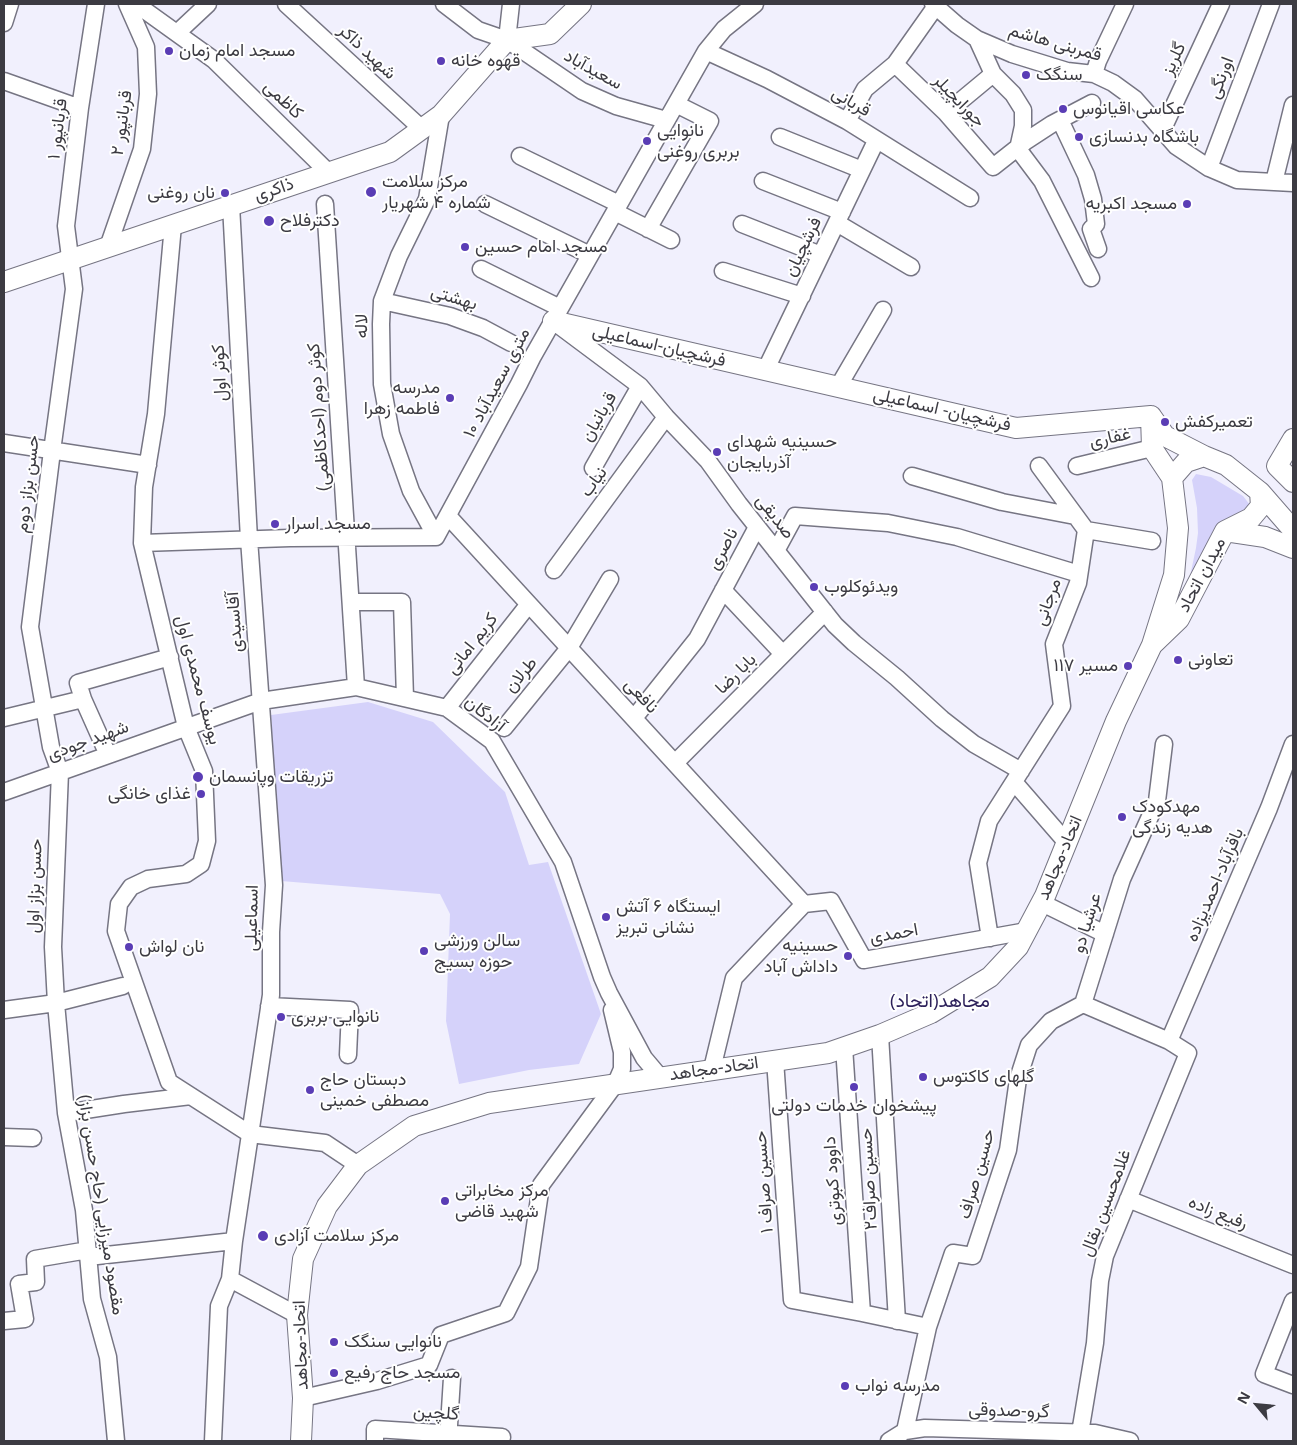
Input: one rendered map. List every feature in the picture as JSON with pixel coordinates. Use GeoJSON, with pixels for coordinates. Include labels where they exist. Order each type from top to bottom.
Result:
{"type":"FeatureCollection","features":[{"type":"Feature","properties":{"kind":"main road"},"geometry":{"type":"LineString","coordinates":[[507,40],[550,34],[582,4]]}},
{"type":"Feature","properties":{"kind":"main road","name":"ذاکری"},"geometry":{"type":"LineString","coordinates":[[4,282],[390,152],[441,115],[507,40]]}},
{"type":"Feature","properties":{"kind":"main road","name":"فرشچیان-اسماعیلی"},"geometry":{"type":"LineString","coordinates":[[557,315],[765,371]]}},
{"type":"Feature","properties":{"kind":"main road","name":"فرشچیان- اسماعیلی"},"geometry":{"type":"LineString","coordinates":[[765,371],[1016,428],[1151,416]]}},
{"type":"Feature","properties":{"kind":"main road"},"geometry":{"type":"LineString","coordinates":[[1151,416],[1152,448],[1172,478],[1186,462],[1204,456]]}},
{"type":"Feature","properties":{"kind":"main road"},"geometry":{"type":"LineString","coordinates":[[1151,416],[1165,436],[1226,465],[1260,492],[1293,530]]}},
{"type":"Feature","properties":{"kind":"main road"},"geometry":{"type":"LineString","coordinates":[[1293,439],[1277,466],[1293,482]]}},
{"type":"Feature","properties":{"kind":"main road","name":"میدان اتحاد"},"geometry":{"type":"LineString","coordinates":[[1152,645],[1174,575],[1178,528],[1172,478]]}},
{"type":"Feature","properties":{"kind":"main road","name":"میدان اتحاد"},"geometry":{"type":"LineString","coordinates":[[1152,645],[1179,619],[1225,530],[1252,518],[1261,506],[1260,492]]}},
{"type":"Feature","properties":{"kind":"main road"},"geometry":{"type":"LineString","coordinates":[[1225,530],[1265,537],[1293,548]]}},
{"type":"Feature","properties":{"kind":"main road","name":"اتحاد-مجاهد"},"geometry":{"type":"LineString","coordinates":[[301,1441],[303,1398],[296,1315],[303,1259],[327,1206],[358,1165],[414,1126],[489,1103],[828,1053],[880,1035],[932,1013],[990,977],[1018,948],[1042,903],[1116,721],[1152,645]]}},
{"type":"Feature","properties":{"kind":"street"},"geometry":{"type":"LineString","coordinates":[[4,22],[10,4]]}},
{"type":"Feature","properties":{"kind":"street","name":"قربانپور ۱"},"geometry":{"type":"LineString","coordinates":[[70,260],[66,226],[80,108],[96,4]]}},
{"type":"Feature","properties":{"kind":"street","name":"قربانپور ۲"},"geometry":{"type":"LineString","coordinates":[[108,247],[142,149],[148,94],[146,47],[127,4]]}},
{"type":"Feature","properties":{"kind":"street","name":"کاظمی"},"geometry":{"type":"LineString","coordinates":[[136,4],[214,60],[328,172]]}},
{"type":"Feature","properties":{"kind":"street"},"geometry":{"type":"LineString","coordinates":[[177,33],[208,4]]}},
{"type":"Feature","properties":{"kind":"street","name":"شهید ذاکر"},"geometry":{"type":"LineString","coordinates":[[286,4],[422,129]]}},
{"type":"Feature","properties":{"kind":"street","name":"سعیدآباد"},"geometry":{"type":"LineString","coordinates":[[444,4],[478,30],[507,40],[582,91],[616,106],[666,120]]}},
{"type":"Feature","properties":{"kind":"street"},"geometry":{"type":"LineString","coordinates":[[507,40],[511,4]]}},
{"type":"Feature","properties":{"kind":"street","name":"۱۰ متری سعیدآباد"},"geometry":{"type":"LineString","coordinates":[[436,537],[533,356],[706,51],[724,29],[755,4]]}},
{"type":"Feature","properties":{"kind":"street"},"geometry":{"type":"LineString","coordinates":[[1094,74],[1098,60],[1125,4]]}},
{"type":"Feature","properties":{"kind":"street","name":"گلریز"},"geometry":{"type":"LineString","coordinates":[[1162,130],[1221,4]]}},
{"type":"Feature","properties":{"kind":"street","name":"اورنگی"},"geometry":{"type":"LineString","coordinates":[[1209,168],[1271,4]]}},
{"type":"Feature","properties":{"kind":"street"},"geometry":{"type":"LineString","coordinates":[[846,122],[865,89],[895,64],[935,5]]}},
{"type":"Feature","properties":{"kind":"street","name":"قمربنی هاشم"},"geometry":{"type":"LineString","coordinates":[[935,5],[957,25],[978,39],[1012,54],[1068,71],[1094,74],[1113,83],[1136,99],[1176,146],[1209,168],[1237,180],[1293,183]]}},
{"type":"Feature","properties":{"kind":"street"},"geometry":{"type":"LineString","coordinates":[[978,39],[993,74],[1013,94],[1022,110],[1023,126],[1018,149],[1042,182],[1091,278]]}},
{"type":"Feature","properties":{"kind":"street","name":"قربانی"},"geometry":{"type":"LineString","coordinates":[[706,51],[767,79],[846,122],[970,198]]}},
{"type":"Feature","properties":{"kind":"street","name":"جورابچیلر"},"geometry":{"type":"LineString","coordinates":[[895,64],[946,113],[994,168],[1018,149]]}},
{"type":"Feature","properties":{"kind":"street"},"geometry":{"type":"LineString","coordinates":[[946,113],[993,74]]}},
{"type":"Feature","properties":{"kind":"street"},"geometry":{"type":"LineString","coordinates":[[4,81],[80,108]]}},
{"type":"Feature","properties":{"kind":"street"},"geometry":{"type":"LineString","coordinates":[[1018,149],[1026,141],[1092,103]]}},
{"type":"Feature","properties":{"kind":"street"},"geometry":{"type":"LineString","coordinates":[[648,229],[710,121],[676,104]]}},
{"type":"Feature","properties":{"kind":"street"},"geometry":{"type":"LineString","coordinates":[[1274,182],[1293,105]]}},
{"type":"Feature","properties":{"kind":"street","name":"لاله"},"geometry":{"type":"LineString","coordinates":[[436,537],[411,491],[391,434],[382,384],[381,324],[382,301],[399,256],[427,199],[441,115]]}},
{"type":"Feature","properties":{"kind":"street"},"geometry":{"type":"LineString","coordinates":[[1060,120],[1086,175],[1093,199],[1096,224],[1091,230],[1098,249]]}},
{"type":"Feature","properties":{"kind":"street"},"geometry":{"type":"LineString","coordinates":[[780,137],[862,170]]}},
{"type":"Feature","properties":{"kind":"street","name":"فرشچیان"},"geometry":{"type":"LineString","coordinates":[[765,371],[876,141]]}},
{"type":"Feature","properties":{"kind":"street"},"geometry":{"type":"LineString","coordinates":[[520,156],[617,208],[648,229],[671,240]]}},
{"type":"Feature","properties":{"kind":"street"},"geometry":{"type":"LineString","coordinates":[[763,181],[839,217],[866,241],[911,267]]}},
{"type":"Feature","properties":{"kind":"street","name":"کوثر دوم (احدکاظمی)"},"geometry":{"type":"LineString","coordinates":[[325,204],[348,537],[356,687]]}},
{"type":"Feature","properties":{"kind":"street"},"geometry":{"type":"LineString","coordinates":[[485,204],[590,255]]}},
{"type":"Feature","properties":{"kind":"street","name":"کوثر اول"},"geometry":{"type":"LineString","coordinates":[[231,205],[249,539]]}},
{"type":"Feature","properties":{"kind":"street"},"geometry":{"type":"LineString","coordinates":[[742,224],[821,255]]}},
{"type":"Feature","properties":{"kind":"street","name":"یوسف محمدی اول"},"geometry":{"type":"LineString","coordinates":[[173,225],[156,414],[144,487],[142,543],[186,727],[204,771],[207,841],[201,864],[186,874],[148,879],[130,887],[119,904],[116,931],[169,1082],[250,1134],[325,1143],[358,1165]]}},
{"type":"Feature","properties":{"kind":"street","name":"حسن بزاز دوم"},"geometry":{"type":"LineString","coordinates":[[60,772],[51,747],[30,627],[74,289],[70,260]]}},
{"type":"Feature","properties":{"kind":"street","name":"صدیقی"},"geometry":{"type":"LineString","coordinates":[[481,269],[557,315],[640,386],[666,417],[708,461],[757,527],[835,625],[942,719],[1017,776]]}},
{"type":"Feature","properties":{"kind":"street"},"geometry":{"type":"LineString","coordinates":[[723,271],[802,296]]}},
{"type":"Feature","properties":{"kind":"street","name":"بهشتی"},"geometry":{"type":"LineString","coordinates":[[382,301],[450,316],[483,328],[511,343]]}},
{"type":"Feature","properties":{"kind":"street"},"geometry":{"type":"LineString","coordinates":[[838,387],[883,310]]}},
{"type":"Feature","properties":{"kind":"street","name":"قربانیان"},"geometry":{"type":"LineString","coordinates":[[593,468],[640,386]]}},
{"type":"Feature","properties":{"kind":"street","name":"نیاب"},"geometry":{"type":"LineString","coordinates":[[554,570],[666,417]]}},
{"type":"Feature","properties":{"kind":"street"},"geometry":{"type":"LineString","coordinates":[[4,444],[148,464]]}},
{"type":"Feature","properties":{"kind":"street","name":"غفاری"},"geometry":{"type":"LineString","coordinates":[[1077,466],[1152,448]]}},
{"type":"Feature","properties":{"kind":"street"},"geometry":{"type":"LineString","coordinates":[[1039,466],[1086,530],[1152,542]]}},
{"type":"Feature","properties":{"kind":"street"},"geometry":{"type":"LineString","coordinates":[[912,476],[1002,502],[1075,516]]}},
{"type":"Feature","properties":{"kind":"street","name":"نافعی"},"geometry":{"type":"LineString","coordinates":[[448,516],[804,904]]}},
{"type":"Feature","properties":{"kind":"street"},"geometry":{"type":"LineString","coordinates":[[776,551],[796,516],[888,523],[957,537],[1079,574]]}},
{"type":"Feature","properties":{"kind":"street","name":"ناصری"},"geometry":{"type":"LineString","coordinates":[[634,718],[697,639],[757,527]]}},
{"type":"Feature","properties":{"kind":"street","name":"مرجانی"},"geometry":{"type":"LineString","coordinates":[[990,938],[978,863],[989,821],[1062,706],[1054,644],[1078,583],[1086,530]]}},
{"type":"Feature","properties":{"kind":"street"},"geometry":{"type":"LineString","coordinates":[[142,543],[249,539],[436,537]]}},
{"type":"Feature","properties":{"kind":"street","name":"آقاسیدی"},"geometry":{"type":"LineString","coordinates":[[249,539],[261,701]]}},
{"type":"Feature","properties":{"kind":"street"},"geometry":{"type":"LineString","coordinates":[[569,648],[610,580]]}},
{"type":"Feature","properties":{"kind":"street"},"geometry":{"type":"LineString","coordinates":[[723,590],[783,654]]}},
{"type":"Feature","properties":{"kind":"street"},"geometry":{"type":"LineString","coordinates":[[351,602],[402,602],[405,698]]}},
{"type":"Feature","properties":{"kind":"street","name":"کریم امانی"},"geometry":{"type":"LineString","coordinates":[[447,708],[529,604]]}},
{"type":"Feature","properties":{"kind":"street","name":"بابا رضا"},"geometry":{"type":"LineString","coordinates":[[675,763],[825,612]]}},
{"type":"Feature","properties":{"kind":"street","name":"طرلان"},"geometry":{"type":"LineString","coordinates":[[504,728],[569,648]]}},
{"type":"Feature","properties":{"kind":"street"},"geometry":{"type":"LineString","coordinates":[[108,755],[83,699],[78,683],[170,657]]}},
{"type":"Feature","properties":{"kind":"street","name":"آزادگان"},"geometry":{"type":"LineString","coordinates":[[186,727],[261,701],[356,687],[447,708],[492,741],[563,862],[609,993]]}},
{"type":"Feature","properties":{"kind":"street"},"geometry":{"type":"LineString","coordinates":[[4,718],[83,699]]}},
{"type":"Feature","properties":{"kind":"street","name":"اسماعیلی"},"geometry":{"type":"LineString","coordinates":[[213,1441],[219,1306],[230,1279],[271,995],[271,932],[274,885],[261,701]]}},
{"type":"Feature","properties":{"kind":"street","name":"شهید جودی"},"geometry":{"type":"LineString","coordinates":[[4,791],[186,727]]}},
{"type":"Feature","properties":{"kind":"street","name":"عرشیا دو"},"geometry":{"type":"LineString","coordinates":[[1083,1004],[1122,879],[1157,801],[1164,744]]}},
{"type":"Feature","properties":{"kind":"street","name":"باقرآباد-احمدیزاده"},"geometry":{"type":"LineString","coordinates":[[1169,1041],[1269,808],[1293,744]]}},
{"type":"Feature","properties":{"kind":"street","name":"حسن بزاز اول"},"geometry":{"type":"LineString","coordinates":[[56,1003],[53,946],[60,772]]}},
{"type":"Feature","properties":{"kind":"street"},"geometry":{"type":"LineString","coordinates":[[1017,776],[1067,843]]}},
{"type":"Feature","properties":{"kind":"street","name":"احمدی"},"geometry":{"type":"LineString","coordinates":[[804,904],[831,901],[864,960],[1027,931]]}},
{"type":"Feature","properties":{"kind":"street"},"geometry":{"type":"LineString","coordinates":[[1042,903],[1105,934]]}},
{"type":"Feature","properties":{"kind":"street"},"geometry":{"type":"LineString","coordinates":[[712,1069],[734,978],[804,904]]}},
{"type":"Feature","properties":{"kind":"street"},"geometry":{"type":"LineString","coordinates":[[4,1010],[56,1003],[122,986]]}},
{"type":"Feature","properties":{"kind":"street"},"geometry":{"type":"LineString","coordinates":[[609,993],[644,1058],[660,1077]]}},
{"type":"Feature","properties":{"kind":"street"},"geometry":{"type":"LineString","coordinates":[[303,1398],[377,1381],[429,1364],[441,1335],[506,1313],[529,1267],[541,1184],[616,1083],[622,1069],[622,1052],[609,993]]}},
{"type":"Feature","properties":{"kind":"street","name":"مقصود میرزایی (حاج حسن بزاز)"},"geometry":{"type":"LineString","coordinates":[[56,1003],[66,1113],[84,1210],[92,1299],[108,1357],[116,1441]]}},
{"type":"Feature","properties":{"kind":"street"},"geometry":{"type":"LineString","coordinates":[[1083,1004],[1169,1041]]}},
{"type":"Feature","properties":{"kind":"street","name":"حسین صراف"},"geometry":{"type":"LineString","coordinates":[[905,1430],[928,1327],[953,1253],[973,1256],[1008,1150],[1018,1080],[1029,1045],[1051,1021],[1083,1004]]}},
{"type":"Feature","properties":{"kind":"street"},"geometry":{"type":"LineString","coordinates":[[270,1006],[350,1010],[348,1055]]}},
{"type":"Feature","properties":{"kind":"street","name":"حسین صراف۲"},"geometry":{"type":"LineString","coordinates":[[880,1035],[897,1321]]}},
{"type":"Feature","properties":{"kind":"street","name":"غلامحسین بقال"},"geometry":{"type":"LineString","coordinates":[[1080,1432],[1095,1344],[1100,1281],[1105,1256],[1132,1186],[1188,1053],[1169,1041]]}},
{"type":"Feature","properties":{"kind":"street","name":"داوود کبوتری"},"geometry":{"type":"LineString","coordinates":[[844,1047],[862,1313]]}},
{"type":"Feature","properties":{"kind":"street","name":"حسین صراف ۱"},"geometry":{"type":"LineString","coordinates":[[775,1060],[792,1300],[862,1313]]}},
{"type":"Feature","properties":{"kind":"street"},"geometry":{"type":"LineString","coordinates":[[66,1113],[191,1096]]}},
{"type":"Feature","properties":{"kind":"street"},"geometry":{"type":"LineString","coordinates":[[4,1137],[33,1138]]}},
{"type":"Feature","properties":{"kind":"street","name":"رفیع زاده"},"geometry":{"type":"LineString","coordinates":[[1128,1199],[1293,1265]]}},
{"type":"Feature","properties":{"kind":"street"},"geometry":{"type":"LineString","coordinates":[[4,1321],[25,1319],[19,1284],[36,1282],[35,1259],[234,1241]]}},
{"type":"Feature","properties":{"kind":"street"},"geometry":{"type":"LineString","coordinates":[[230,1279],[296,1315]]}},
{"type":"Feature","properties":{"kind":"street"},"geometry":{"type":"LineString","coordinates":[[1293,1301],[1264,1374],[1293,1384]]}},
{"type":"Feature","properties":{"kind":"street"},"geometry":{"type":"LineString","coordinates":[[862,1313],[928,1327]]}},
{"type":"Feature","properties":{"kind":"street"},"geometry":{"type":"LineString","coordinates":[[448,1438],[452,1378]]}},
{"type":"Feature","properties":{"kind":"street","name":"گرو-صدوقی"},"geometry":{"type":"LineString","coordinates":[[905,1430],[925,1428],[1042,1436],[1080,1432],[1095,1433],[1130,1441]]}},
{"type":"Feature","properties":{"kind":"street","name":"گلچین"},"geometry":{"type":"LineString","coordinates":[[375,1441],[375,1429],[448,1438],[502,1437],[501,1441]]}},
{"type":"Feature","properties":{"kind":"street"},"geometry":{"type":"LineString","coordinates":[[889,1441],[905,1430]]}},
{"type":"Feature","properties":{"kind":"shaded area"},"geometry":{"type":"Polygon","coordinates":[[[1196,474],[1211,477],[1243,496],[1254,510],[1186,595],[1198,533],[1197,508],[1192,480],[1196,474]]]}},
{"type":"Feature","properties":{"kind":"shaded area"},"geometry":{"type":"Polygon","coordinates":[[[368,702],[433,722],[505,792],[529,865],[548,862],[601,1014],[579,1064],[529,1070],[459,1084],[446,1021],[450,914],[440,894],[281,881],[271,715],[368,702]]]}},
{"type":"Feature","properties":{"kind":"place","name":"مسجد امام زمان"},"geometry":{"type":"Point","coordinates":[169,51]}},
{"type":"Feature","properties":{"kind":"place","name":"قهوه خانه"},"geometry":{"type":"Point","coordinates":[441,61]}},
{"type":"Feature","properties":{"kind":"place","name":"سنگک"},"geometry":{"type":"Point","coordinates":[1026,75]}},
{"type":"Feature","properties":{"kind":"place","name":"عکاسی اقیانوس"},"geometry":{"type":"Point","coordinates":[1063,109]}},
{"type":"Feature","properties":{"kind":"place","name":"باشگاه بدنسازی"},"geometry":{"type":"Point","coordinates":[1079,137]}},
{"type":"Feature","properties":{"kind":"place","name":"نانوایی بربری روغنی"},"geometry":{"type":"Point","coordinates":[647,141]}},
{"type":"Feature","properties":{"kind":"place","name":"مرکز سلامت شماره ۴ شهریار"},"geometry":{"type":"Point","coordinates":[371,192]}},
{"type":"Feature","properties":{"kind":"place","name":"نان روغنی"},"geometry":{"type":"Point","coordinates":[225,193]}},
{"type":"Feature","properties":{"kind":"place","name":"مسجد اکبریه"},"geometry":{"type":"Point","coordinates":[1187,204]}},
{"type":"Feature","properties":{"kind":"place","name":"دکترفلاح"},"geometry":{"type":"Point","coordinates":[269,221]}},
{"type":"Feature","properties":{"kind":"place","name":"مسجد امام حسین"},"geometry":{"type":"Point","coordinates":[465,247]}},
{"type":"Feature","properties":{"kind":"place","name":"مدرسه فاطمه زهرا"},"geometry":{"type":"Point","coordinates":[450,398]}},
{"type":"Feature","properties":{"kind":"place","name":"تعمیرکفش"},"geometry":{"type":"Point","coordinates":[1165,422]}},
{"type":"Feature","properties":{"kind":"place","name":"حسینیه شهدای آذربایجان"},"geometry":{"type":"Point","coordinates":[717,452]}},
{"type":"Feature","properties":{"kind":"place","name":"مسجد اسرار"},"geometry":{"type":"Point","coordinates":[275,524]}},
{"type":"Feature","properties":{"kind":"place","name":"ویدئوکلوب"},"geometry":{"type":"Point","coordinates":[814,587]}},
{"type":"Feature","properties":{"kind":"place","name":"تعاونی"},"geometry":{"type":"Point","coordinates":[1178,660]}},
{"type":"Feature","properties":{"kind":"place","name":"مسیر ۱۱۷"},"geometry":{"type":"Point","coordinates":[1128,666]}},
{"type":"Feature","properties":{"kind":"place","name":"تزریقات وپانسمان"},"geometry":{"type":"Point","coordinates":[198,777]}},
{"type":"Feature","properties":{"kind":"place","name":"غذای خانگی"},"geometry":{"type":"Point","coordinates":[201,794]}},
{"type":"Feature","properties":{"kind":"place","name":"مهدکودک هدیه زندگی"},"geometry":{"type":"Point","coordinates":[1122,817]}},
{"type":"Feature","properties":{"kind":"place","name":"ایستگاه ۶ آتش نشانی تبریز"},"geometry":{"type":"Point","coordinates":[606,917]}},
{"type":"Feature","properties":{"kind":"place","name":"نان لواش"},"geometry":{"type":"Point","coordinates":[129,947]}},
{"type":"Feature","properties":{"kind":"place","name":"سالن ورزشی حوزه بسیج"},"geometry":{"type":"Point","coordinates":[424,951]}},
{"type":"Feature","properties":{"kind":"place","name":"حسینیه داداش آباد"},"geometry":{"type":"Point","coordinates":[848,956]}},
{"type":"Feature","properties":{"kind":"place","name":"نانوایی بربری"},"geometry":{"type":"Point","coordinates":[281,1017]}},
{"type":"Feature","properties":{"kind":"place","name":"گلهای کاکتوس"},"geometry":{"type":"Point","coordinates":[923,1077]}},
{"type":"Feature","properties":{"kind":"place","name":"پیشخوان خدمات دولتی"},"geometry":{"type":"Point","coordinates":[854,1087]}},
{"type":"Feature","properties":{"kind":"place","name":"دبستان حاج مصطفی خمینی"},"geometry":{"type":"Point","coordinates":[310,1090]}},
{"type":"Feature","properties":{"kind":"place","name":"مرکز مخابراتی شهید قاضی"},"geometry":{"type":"Point","coordinates":[445,1201]}},
{"type":"Feature","properties":{"kind":"place","name":"مرکز سلامت آزادی"},"geometry":{"type":"Point","coordinates":[263,1236]}},
{"type":"Feature","properties":{"kind":"place","name":"نانوایی سنگک"},"geometry":{"type":"Point","coordinates":[334,1342]}},
{"type":"Feature","properties":{"kind":"place","name":"مسجد حاج رفیع"},"geometry":{"type":"Point","coordinates":[334,1373]}},
{"type":"Feature","properties":{"kind":"place","name":"مدرسه نواب"},"geometry":{"type":"Point","coordinates":[845,1386]}},
{"type":"Feature","properties":{"kind":"district","name":"مجاهد(اتحاد)"},"geometry":{"type":"Point","coordinates":[940,1002]}}]}
